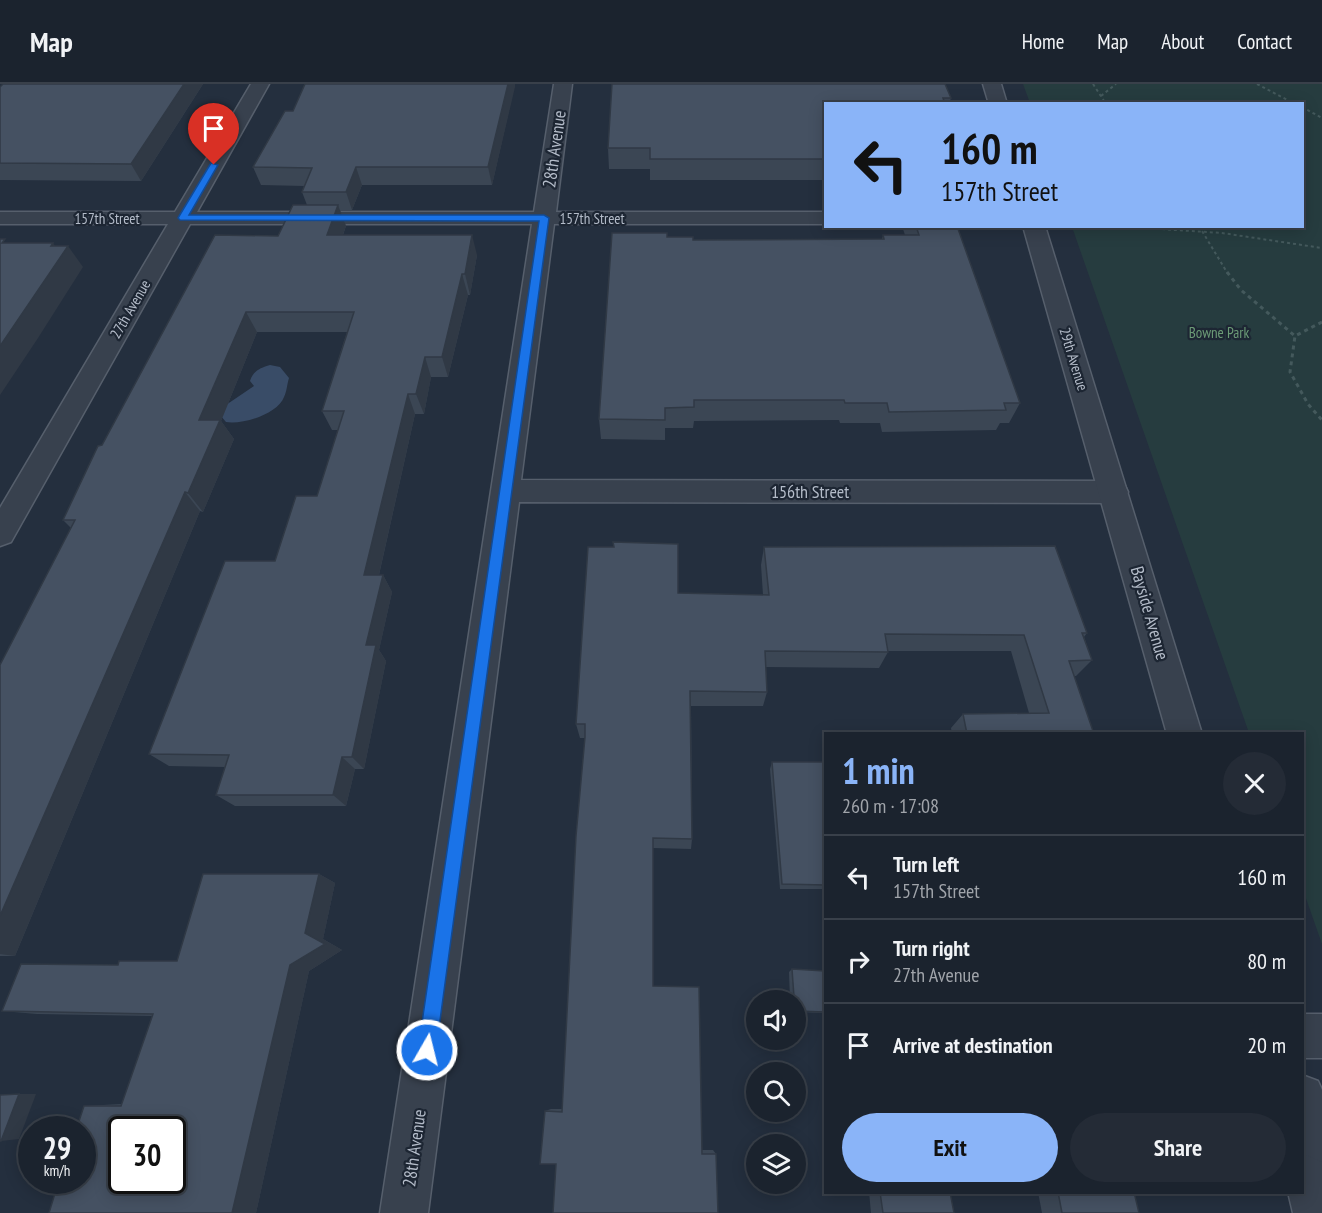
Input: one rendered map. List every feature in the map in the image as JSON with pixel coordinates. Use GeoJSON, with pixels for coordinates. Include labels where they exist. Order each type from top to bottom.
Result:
{"type":"FeatureCollection","features":[{"type":"Feature","properties":{"kind":"street","name":"27th Avenue"},"geometry":{"type":"LineString","coordinates":[[0,534],[261,84]]}},
{"type":"Feature","properties":{"kind":"street","name":"28th Avenue"},"geometry":{"type":"LineString","coordinates":[[404,1213],[563,84]]}},
{"type":"Feature","properties":{"kind":"street"},"geometry":{"type":"LineString","coordinates":[[992,84],[997,102]]}},
{"type":"Feature","properties":{"kind":"street","name":"157th Street"},"geometry":{"type":"LineString","coordinates":[[0,218],[824,218]]}},
{"type":"Feature","properties":{"kind":"street","name":"29th Avenue"},"geometry":{"type":"LineString","coordinates":[[1035,228],[1114,492]]}},
{"type":"Feature","properties":{"kind":"street","name":"156th Street"},"geometry":{"type":"LineString","coordinates":[[506,490],[1114,492]]}},
{"type":"Feature","properties":{"kind":"street","name":"Bayside Avenue"},"geometry":{"type":"LineString","coordinates":[[1114,492],[1184,732]]}},
{"type":"Feature","properties":{"kind":"street"},"geometry":{"type":"LineString","coordinates":[[1304,1036],[1322,1036]]}},
{"type":"Feature","properties":{"kind":"street"},"geometry":{"type":"LineString","coordinates":[[1304,1101],[1322,1139]]}},
{"type":"Feature","properties":{"kind":"street"},"geometry":{"type":"LineString","coordinates":[[1304,1162],[1317,1213]]}},
{"type":"Feature","properties":{"kind":"path"},"geometry":{"type":"LineString","coordinates":[[1093,84],[1105,102]]}},
{"type":"Feature","properties":{"kind":"path"},"geometry":{"type":"LineString","coordinates":[[1101,96],[1116,84]]}},
{"type":"Feature","properties":{"kind":"path"},"geometry":{"type":"LineString","coordinates":[[1257,84],[1291,102]]}},
{"type":"Feature","properties":{"kind":"path"},"geometry":{"type":"LineString","coordinates":[[1304,108],[1322,118]]}},
{"type":"Feature","properties":{"kind":"path"},"geometry":{"type":"LineString","coordinates":[[1139,228],[1222,233],[1322,248]]}},
{"type":"Feature","properties":{"kind":"path"},"geometry":{"type":"LineString","coordinates":[[1201,228],[1216,258],[1235,284],[1295,336]]}},
{"type":"Feature","properties":{"kind":"path"},"geometry":{"type":"LineString","coordinates":[[1295,336],[1322,322]]}},
{"type":"Feature","properties":{"kind":"path"},"geometry":{"type":"LineString","coordinates":[[1295,336],[1290,372],[1308,404],[1322,420]]}},
{"type":"Feature","properties":{"kind":"green space","name":"Bowne Park"},"geometry":{"type":"Polygon","coordinates":[[[1023,84],[1322,84],[1322,944],[1304,893],[1304,732],[1249,732],[1072,228],[1304,228],[1304,102],[1030,102],[1023,84]]]}},
{"type":"Feature","properties":{"kind":"water"},"geometry":{"type":"Polygon","coordinates":[[[270,365],[280,367],[289,378],[285,395],[280,403],[259,417],[241,422],[226,422],[220,415],[223,407],[254,386],[250,381],[255,372],[270,365]]]}},
{"type":"Feature","properties":{"kind":"building"},"geometry":{"type":"Polygon","coordinates":[[[3,84],[184,84],[131,164],[0,163],[0,87],[3,84]]]}},
{"type":"Feature","properties":{"kind":"building"},"geometry":{"type":"Polygon","coordinates":[[[305,84],[508,84],[488,167],[356,167],[346,192],[302,192],[312,168],[253,167],[285,111],[293,111],[305,84]]]}},
{"type":"Feature","properties":{"kind":"building"},"geometry":{"type":"Polygon","coordinates":[[[612,84],[945,84],[951,98],[943,98],[944,102],[824,102],[824,159],[650,159],[650,148],[608,148],[612,84]]]}},
{"type":"Feature","properties":{"kind":"building"},"geometry":{"type":"Polygon","coordinates":[[[293,205],[338,205],[327,235],[472,235],[465,274],[462,274],[442,357],[425,357],[416,394],[408,394],[364,575],[383,575],[366,645],[376,645],[352,757],[342,757],[333,795],[216,795],[229,755],[149,754],[225,561],[275,561],[296,496],[317,496],[344,411],[322,411],[354,312],[246,312],[199,420],[220,420],[188,493],[185,492],[0,916],[0,665],[75,520],[63,520],[98,446],[102,445],[215,235],[278,236],[293,205]]]}},
{"type":"Feature","properties":{"kind":"building"},"geometry":{"type":"Polygon","coordinates":[[[917,228],[958,228],[1020,403],[1004,403],[1006,410],[889,412],[887,403],[845,403],[844,400],[694,400],[694,407],[665,408],[665,420],[599,419],[612,233],[667,233],[667,237],[693,237],[693,240],[884,239],[883,235],[919,235],[917,228]]]}},
{"type":"Feature","properties":{"kind":"building"},"geometry":{"type":"Polygon","coordinates":[[[0,239],[5,239],[2,243],[53,243],[51,246],[68,246],[0,346],[0,239]]]}},
{"type":"Feature","properties":{"kind":"building"},"geometry":{"type":"Polygon","coordinates":[[[613,542],[678,544],[678,593],[769,595],[764,547],[1055,546],[1087,633],[1082,633],[1092,660],[1069,661],[1093,732],[967,732],[963,714],[1049,713],[1024,635],[885,634],[888,652],[765,651],[767,692],[690,691],[692,839],[653,838],[653,986],[699,987],[702,1154],[716,1154],[718,1213],[553,1213],[556,1164],[540,1164],[545,1111],[562,1112],[576,836],[585,737],[585,724],[576,724],[588,547],[614,547],[613,542]]]}},
{"type":"Feature","properties":{"kind":"building"},"geometry":{"type":"Polygon","coordinates":[[[772,762],[824,762],[824,885],[782,884],[772,762]]]}},
{"type":"Feature","properties":{"kind":"building"},"geometry":{"type":"Polygon","coordinates":[[[203,874],[319,874],[305,933],[325,944],[290,965],[232,1213],[49,1213],[55,1194],[96,1194],[96,1116],[81,1116],[84,1106],[121,1106],[153,1014],[2,1011],[21,964],[118,965],[119,961],[177,961],[203,874]]]}},
{"type":"Feature","properties":{"kind":"building"},"geometry":{"type":"Polygon","coordinates":[[[792,969],[824,971],[824,1012],[806,1011],[806,990],[794,990],[792,969]]]}},
{"type":"Feature","properties":{"kind":"building"},"geometry":{"type":"Polygon","coordinates":[[[19,1094],[1,1141],[0,1141],[0,1095],[19,1094]]]}},
{"type":"Feature","properties":{"kind":"building"},"geometry":{"type":"Polygon","coordinates":[[[880,1194],[950,1194],[954,1213],[883,1213],[880,1194]]]}},
{"type":"Feature","properties":{"kind":"building"},"geometry":{"type":"Polygon","coordinates":[[[1058,1194],[1134,1194],[1139,1213],[1062,1213],[1058,1194]]]}},
{"type":"Feature","properties":{"kind":"route"},"geometry":{"type":"LineString","coordinates":[[214,165],[183,218],[544,218],[427,1050]]}}]}
